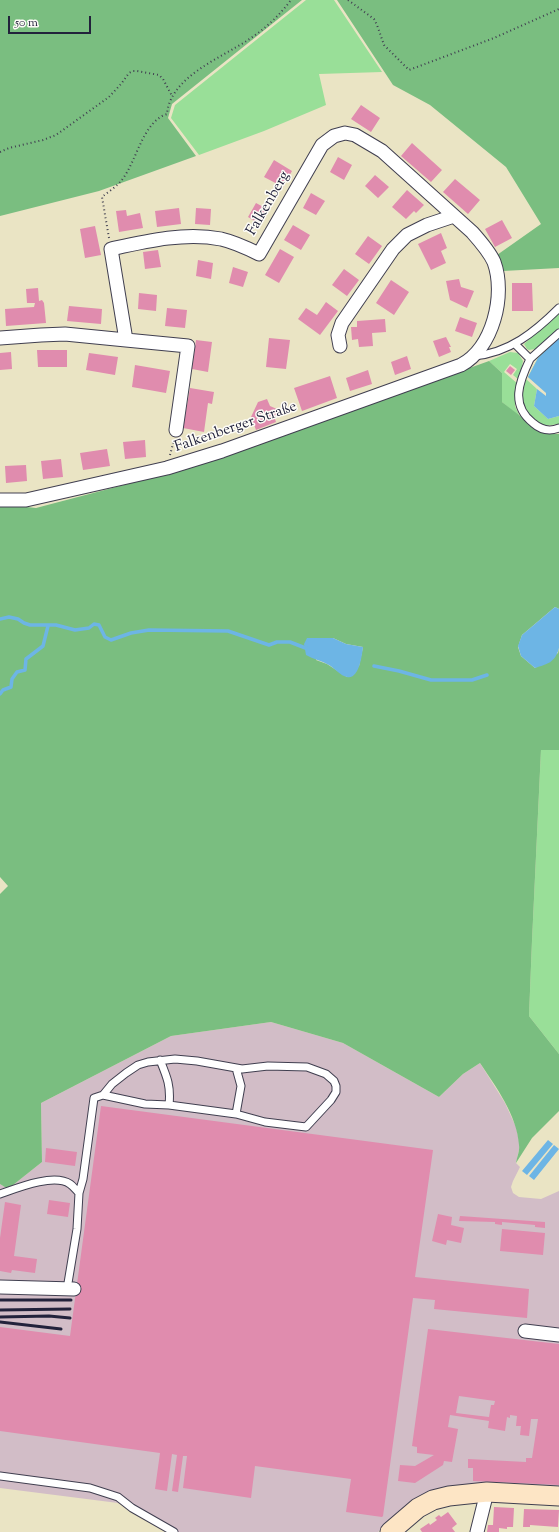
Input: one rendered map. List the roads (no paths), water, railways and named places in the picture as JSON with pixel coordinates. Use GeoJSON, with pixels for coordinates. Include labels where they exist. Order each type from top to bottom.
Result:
{"type":"FeatureCollection","features":[{"type":"Feature","properties":{"kind":"main road"},"geometry":{"type":"LineString","coordinates":[[390,1532],[418,1508],[433,1500],[449,1496],[486,1492],[559,1496]]}},
{"type":"Feature","properties":{"kind":"street","name":"Falkenberg"},"geometry":{"type":"LineString","coordinates":[[126,340],[111,249],[167,238],[190,236],[223,240],[259,254],[322,145],[334,136],[344,134],[355,135],[382,151],[472,232],[485,247],[494,262],[497,299],[494,320],[486,338],[473,356]]}},
{"type":"Feature","properties":{"kind":"street"},"geometry":{"type":"LineString","coordinates":[[340,346],[338,335],[342,323],[393,249],[407,235],[427,224],[454,216]]}},
{"type":"Feature","properties":{"kind":"street"},"geometry":{"type":"LineString","coordinates":[[0,338],[41,334],[65,334],[188,346],[176,430]]}},
{"type":"Feature","properties":{"kind":"street","name":"Falkenberger Straße"},"geometry":{"type":"LineString","coordinates":[[0,500],[26,500],[167,468],[222,451],[451,369],[466,362],[473,356]]}},
{"type":"Feature","properties":{"kind":"street"},"geometry":{"type":"LineString","coordinates":[[0,1287],[71,1289]]}},
{"type":"Feature","properties":{"kind":"street"},"geometry":{"type":"LineString","coordinates":[[525,1331],[559,1335]]}},
{"type":"Feature","properties":{"kind":"street"},"geometry":{"type":"LineString","coordinates":[[477,1532],[486,1492]]}},
{"type":"Feature","properties":{"kind":"lane"},"geometry":{"type":"LineString","coordinates":[[473,356],[486,355],[515,344],[535,330],[559,308]]}},
{"type":"Feature","properties":{"kind":"lane"},"geometry":{"type":"LineString","coordinates":[[559,333],[530,359],[518,398],[521,411],[536,426],[547,430],[559,428]]}},
{"type":"Feature","properties":{"kind":"lane"},"geometry":{"type":"LineString","coordinates":[[515,344],[530,359]]}},
{"type":"Feature","properties":{"kind":"lane"},"geometry":{"type":"LineString","coordinates":[[71,1289],[79,1193],[83,1179],[94,1098],[103,1095],[145,1104],[169,1105],[236,1114],[265,1122],[306,1127],[331,1100],[336,1092],[336,1086],[334,1081],[326,1074],[307,1066],[268,1066],[242,1069],[175,1059],[160,1060],[138,1065],[112,1084],[103,1095]]}},
{"type":"Feature","properties":{"kind":"lane"},"geometry":{"type":"LineString","coordinates":[[160,1060],[168,1078],[170,1093],[169,1105]]}},
{"type":"Feature","properties":{"kind":"lane"},"geometry":{"type":"LineString","coordinates":[[236,1068],[241,1086],[236,1114]]}},
{"type":"Feature","properties":{"kind":"lane"},"geometry":{"type":"LineString","coordinates":[[0,1194],[31,1183],[53,1180],[69,1183],[79,1193]]}},
{"type":"Feature","properties":{"kind":"lane"},"geometry":{"type":"LineString","coordinates":[[0,1476],[90,1488],[118,1497],[132,1508],[174,1532]]}},
{"type":"Feature","properties":{"kind":"water"},"geometry":{"type":"Polygon","coordinates":[[[559,338],[559,416],[548,419],[534,406],[537,389],[546,396],[546,393],[528,377],[538,358],[559,338]]]}},
{"type":"Feature","properties":{"kind":"water"},"geometry":{"type":"Polygon","coordinates":[[[555,607],[559,609],[559,648],[553,660],[547,664],[535,668],[521,656],[518,646],[522,635],[555,607]]]}},
{"type":"Feature","properties":{"kind":"water"},"geometry":{"type":"Polygon","coordinates":[[[307,638],[333,638],[346,644],[363,647],[357,671],[351,677],[347,677],[340,674],[329,665],[306,655],[304,644],[307,638]]]}},
{"type":"Feature","properties":{"kind":"water"},"geometry":{"type":"Polygon","coordinates":[[[548,1140],[553,1144],[527,1175],[522,1171],[548,1140]]]}},
{"type":"Feature","properties":{"kind":"water"},"geometry":{"type":"Polygon","coordinates":[[[554,1145],[559,1149],[534,1180],[529,1176],[554,1145]]]}},
{"type":"Feature","properties":{"kind":"waterway"},"geometry":{"type":"LineString","coordinates":[[0,619],[9,617],[18,619],[30,625],[56,625],[75,630],[89,628],[94,624],[99,625],[105,637],[111,640],[131,633],[149,630],[228,631],[269,645],[277,642],[290,642],[308,649]]}},
{"type":"Feature","properties":{"kind":"waterway"},"geometry":{"type":"LineString","coordinates":[[0,694],[3,690],[11,687],[12,679],[17,672],[25,670],[26,659],[43,646],[48,626]]}},
{"type":"Feature","properties":{"kind":"waterway"},"geometry":{"type":"LineString","coordinates":[[374,666],[431,680],[472,680],[487,675]]}},
{"type":"Feature","properties":{"kind":"railway"},"geometry":{"type":"LineString","coordinates":[[0,1300],[71,1300]]}},
{"type":"Feature","properties":{"kind":"railway"},"geometry":{"type":"LineString","coordinates":[[0,1310],[70,1309]]}},
{"type":"Feature","properties":{"kind":"railway"},"geometry":{"type":"LineString","coordinates":[[0,1317],[49,1316],[70,1318]]}},
{"type":"Feature","properties":{"kind":"railway"},"geometry":{"type":"LineString","coordinates":[[0,1322],[61,1329]]}}]}
